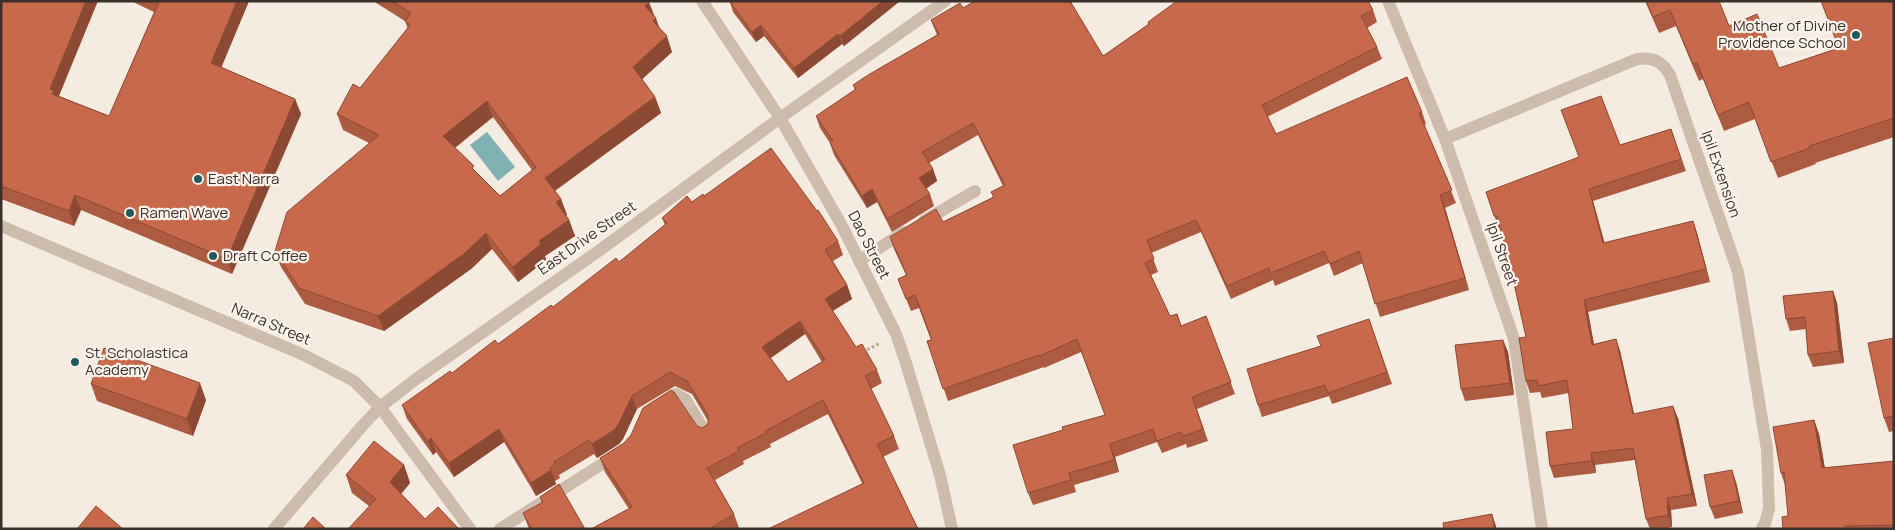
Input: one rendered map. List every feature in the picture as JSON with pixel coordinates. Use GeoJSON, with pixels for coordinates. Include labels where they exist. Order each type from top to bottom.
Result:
{"type":"FeatureCollection","features":[{"type":"Feature","properties":{"kind":"street","name":"Dao Street"},"geometry":{"type":"LineString","coordinates":[[702,1],[780,118],[841,224],[896,334],[940,475],[952,529]]}},
{"type":"Feature","properties":{"kind":"street","name":"East Drive Street"},"geometry":{"type":"LineString","coordinates":[[274,529],[362,425],[380,407],[416,378],[600,250],[780,118],[946,1]]}},
{"type":"Feature","properties":{"kind":"street","name":"Ipil Street"},"geometry":{"type":"LineString","coordinates":[[1388,1],[1445,138],[1514,339],[1542,529]]}},
{"type":"Feature","properties":{"kind":"street","name":"Ipil Extension"},"geometry":{"type":"LineString","coordinates":[[1445,138],[1637,60],[1647,58],[1656,60],[1664,65],[1670,75],[1738,272],[1767,450],[1769,509],[1766,523],[1762,529]]}},
{"type":"Feature","properties":{"kind":"street"},"geometry":{"type":"LineString","coordinates":[[860,261],[878,248],[976,190]]}},
{"type":"Feature","properties":{"kind":"street","name":"Narra Street"},"geometry":{"type":"LineString","coordinates":[[1,226],[306,356],[354,381],[380,407],[470,529]]}},
{"type":"Feature","properties":{"kind":"street"},"geometry":{"type":"LineString","coordinates":[[648,412],[676,394],[685,399],[706,433]]}},
{"type":"Feature","properties":{"kind":"street"},"geometry":{"type":"LineString","coordinates":[[500,529],[627,447]]}},
{"type":"Feature","properties":{"kind":"path"},"geometry":{"type":"LineString","coordinates":[[856,356],[864,351]]}},
{"type":"Feature","properties":{"kind":"water"},"geometry":{"type":"Polygon","coordinates":[[[487,132],[515,167],[498,181],[470,145],[487,132]]]}},
{"type":"Feature","properties":{"kind":"building"},"geometry":{"type":"Polygon","coordinates":[[[1,1],[86,1],[50,89],[54,91],[52,94],[109,116],[158,1],[237,1],[211,63],[295,99],[227,259],[75,195],[69,211],[1,186],[1,1]]]}},
{"type":"Feature","properties":{"kind":"building"},"geometry":{"type":"Polygon","coordinates":[[[392,1],[648,1],[645,6],[656,18],[653,21],[667,36],[633,67],[655,97],[545,178],[561,199],[556,202],[569,220],[539,241],[541,244],[513,267],[486,233],[465,253],[378,316],[299,288],[275,251],[287,212],[379,135],[337,114],[353,84],[360,88],[410,25],[405,21],[411,13],[392,1]],[[487,101],[443,136],[474,166],[472,168],[500,196],[536,167],[487,101]]]}},
{"type":"Feature","properties":{"kind":"building"},"geometry":{"type":"Polygon","coordinates":[[[730,1],[883,1],[840,36],[838,34],[794,68],[761,25],[752,32],[730,1]]]}},
{"type":"Feature","properties":{"kind":"building"},"geometry":{"type":"Polygon","coordinates":[[[975,1],[1070,1],[1103,56],[1149,24],[1148,22],[1177,1],[1368,1],[1373,10],[1361,16],[1377,47],[1262,105],[1276,134],[1407,77],[1422,112],[1419,113],[1452,190],[1440,195],[1465,278],[1375,304],[1359,251],[1330,264],[1324,251],[1271,273],[1269,268],[1227,286],[1196,220],[1147,240],[1154,259],[1145,263],[1170,316],[1177,314],[1181,326],[1206,316],[1231,382],[1192,397],[1203,429],[1183,436],[1181,432],[1157,441],[1153,429],[1110,444],[1114,460],[1069,473],[1071,480],[1028,493],[1013,445],[1063,430],[1062,427],[1105,415],[1077,339],[1040,356],[943,389],[927,341],[932,340],[915,295],[906,299],[898,279],[907,275],[890,237],[936,209],[943,222],[994,197],[991,192],[1005,185],[973,123],[922,152],[933,169],[919,178],[930,194],[887,219],[872,189],[862,196],[830,143],[833,141],[816,116],[856,89],[853,85],[868,75],[939,34],[931,20],[960,3],[963,8],[975,1]]]}},
{"type":"Feature","properties":{"kind":"building"},"geometry":{"type":"Polygon","coordinates":[[[1646,1],[1719,1],[1729,26],[1757,14],[1779,68],[1839,48],[1821,1],[1894,1],[1894,118],[1809,146],[1810,148],[1771,162],[1749,102],[1718,115],[1697,63],[1693,64],[1670,10],[1653,17],[1646,1]]]}},
{"type":"Feature","properties":{"kind":"building"},"geometry":{"type":"Polygon","coordinates":[[[1601,96],[1620,145],[1671,129],[1681,159],[1589,189],[1603,243],[1693,221],[1706,269],[1584,300],[1592,345],[1616,339],[1633,414],[1673,406],[1692,494],[1667,498],[1668,515],[1646,519],[1633,448],[1591,453],[1592,461],[1550,466],[1546,432],[1573,429],[1567,380],[1538,386],[1537,380],[1526,381],[1519,338],[1526,337],[1497,216],[1494,216],[1486,192],[1579,157],[1561,110],[1601,96]]]}},
{"type":"Feature","properties":{"kind":"building"},"geometry":{"type":"Polygon","coordinates":[[[771,148],[818,210],[838,241],[825,250],[847,285],[825,299],[856,347],[862,344],[877,370],[865,376],[894,436],[877,444],[918,529],[768,529],[864,483],[823,400],[765,431],[766,433],[737,448],[739,451],[707,468],[734,514],[709,529],[591,529],[632,507],[600,458],[624,443],[631,435],[643,408],[671,390],[697,426],[702,428],[708,424],[708,415],[687,381],[670,372],[632,396],[614,430],[592,444],[589,440],[554,462],[555,464],[550,468],[551,470],[531,483],[499,429],[449,463],[431,438],[428,442],[402,405],[450,371],[452,373],[495,340],[498,344],[551,305],[553,307],[616,258],[619,262],[667,223],[662,218],[687,196],[692,202],[703,194],[704,196],[771,148]],[[800,321],[762,347],[788,382],[825,360],[800,321]]]}},
{"type":"Feature","properties":{"kind":"building"},"geometry":{"type":"Polygon","coordinates":[[[1833,291],[1839,351],[1808,355],[1805,317],[1786,319],[1783,296],[1833,291]]]}},
{"type":"Feature","properties":{"kind":"building"},"geometry":{"type":"Polygon","coordinates":[[[1369,319],[1387,372],[1328,393],[1325,385],[1258,405],[1247,369],[1321,346],[1317,336],[1369,319]]]}},
{"type":"Feature","properties":{"kind":"building"},"geometry":{"type":"Polygon","coordinates":[[[1894,338],[1894,423],[1893,416],[1884,418],[1868,343],[1894,338]]]}},
{"type":"Feature","properties":{"kind":"building"},"geometry":{"type":"Polygon","coordinates":[[[1503,340],[1510,383],[1461,389],[1455,345],[1503,340]]]}},
{"type":"Feature","properties":{"kind":"building"},"geometry":{"type":"Polygon","coordinates":[[[104,348],[200,383],[187,419],[91,384],[104,348]]]}},
{"type":"Feature","properties":{"kind":"building"},"geometry":{"type":"Polygon","coordinates":[[[1814,420],[1822,468],[1894,461],[1894,525],[1845,526],[1846,529],[1783,529],[1782,517],[1788,516],[1784,472],[1781,473],[1773,427],[1814,420]]]}},
{"type":"Feature","properties":{"kind":"building"},"geometry":{"type":"Polygon","coordinates":[[[374,441],[404,465],[390,482],[425,519],[438,507],[459,529],[348,529],[376,499],[346,475],[374,441]]]}},
{"type":"Feature","properties":{"kind":"building"},"geometry":{"type":"Polygon","coordinates":[[[1732,470],[1739,501],[1710,507],[1704,475],[1732,470]]]}},
{"type":"Feature","properties":{"kind":"building"},"geometry":{"type":"Polygon","coordinates":[[[559,484],[585,529],[532,529],[523,513],[543,502],[540,497],[559,484]]]}},
{"type":"Feature","properties":{"kind":"building"},"geometry":{"type":"Polygon","coordinates":[[[96,506],[123,529],[77,529],[96,506]]]}},
{"type":"Feature","properties":{"kind":"building"},"geometry":{"type":"Polygon","coordinates":[[[1492,514],[1494,529],[1444,529],[1443,523],[1492,514]]]}},
{"type":"Feature","properties":{"kind":"building"},"geometry":{"type":"Polygon","coordinates":[[[313,517],[326,529],[303,529],[313,517]]]}},
{"type":"Feature","properties":{"kind":"place","name":"Mother of Divine Providence School"},"geometry":{"type":"Point","coordinates":[1856,35]}},
{"type":"Feature","properties":{"kind":"place","name":"East Narra"},"geometry":{"type":"Point","coordinates":[198,179]}},
{"type":"Feature","properties":{"kind":"place","name":"Ramen Wave"},"geometry":{"type":"Point","coordinates":[130,213]}},
{"type":"Feature","properties":{"kind":"place","name":"Draft Coffee"},"geometry":{"type":"Point","coordinates":[213,256]}},
{"type":"Feature","properties":{"kind":"place","name":"St. Scholastica Academy"},"geometry":{"type":"Point","coordinates":[75,362]}}]}
